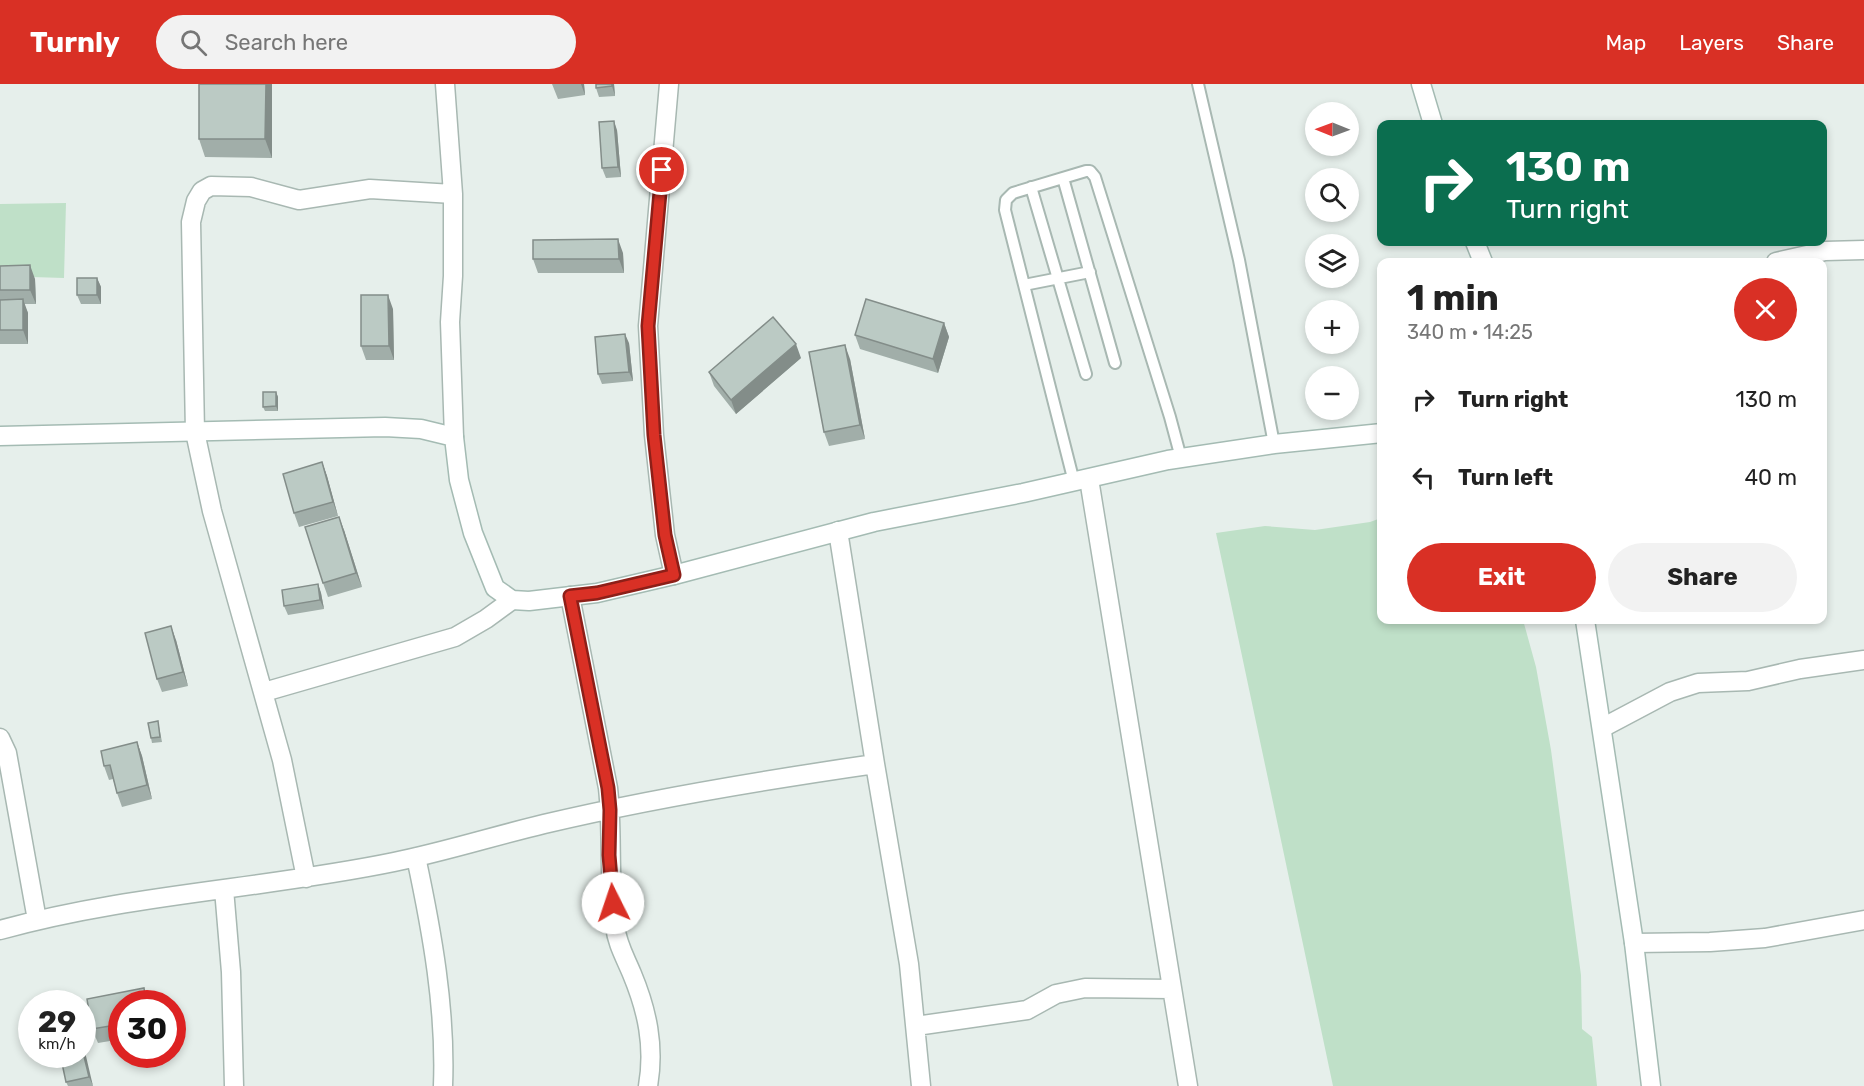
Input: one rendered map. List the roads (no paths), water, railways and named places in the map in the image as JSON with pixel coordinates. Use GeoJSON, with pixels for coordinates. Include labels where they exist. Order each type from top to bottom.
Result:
{"type":"FeatureCollection","features":[{"type":"Feature","properties":{"kind":"street"},"geometry":{"type":"LineString","coordinates":[[445,84],[453,194],[453,276],[450,322],[454,438],[459,480],[473,533],[495,588],[513,600],[529,601],[597,593],[874,522],[1081,481],[1181,458],[1274,444],[1377,434]]}},
{"type":"Feature","properties":{"kind":"street"},"geometry":{"type":"LineString","coordinates":[[669,84],[648,326],[654,435],[665,535],[674,575]]}},
{"type":"Feature","properties":{"kind":"street"},"geometry":{"type":"LineString","coordinates":[[1421,84],[1432,120]]}},
{"type":"Feature","properties":{"kind":"street"},"geometry":{"type":"LineString","coordinates":[[306,878],[282,760],[212,511],[195,432],[191,222],[196,201],[202,191],[211,186],[251,187],[292,199],[308,201],[370,189],[453,194]]}},
{"type":"Feature","properties":{"kind":"street"},"geometry":{"type":"LineString","coordinates":[[1794,258],[1825,251],[1864,250]]}},
{"type":"Feature","properties":{"kind":"street"},"geometry":{"type":"LineString","coordinates":[[0,436],[385,427],[421,429],[454,438]]}},
{"type":"Feature","properties":{"kind":"street"},"geometry":{"type":"LineString","coordinates":[[1081,481],[1188,1086]]}},
{"type":"Feature","properties":{"kind":"street"},"geometry":{"type":"LineString","coordinates":[[838,531],[909,964],[921,1086]]}},
{"type":"Feature","properties":{"kind":"street"},"geometry":{"type":"LineString","coordinates":[[570,596],[608,788],[609,855],[615,927],[621,952],[639,991],[649,1023],[651,1045],[648,1086]]}},
{"type":"Feature","properties":{"kind":"street"},"geometry":{"type":"LineString","coordinates":[[264,692],[455,637],[513,600]]}},
{"type":"Feature","properties":{"kind":"street"},"geometry":{"type":"LineString","coordinates":[[1586,624],[1634,943],[1651,1086]]}},
{"type":"Feature","properties":{"kind":"street"},"geometry":{"type":"LineString","coordinates":[[1602,728],[1670,692],[1698,683],[1748,681],[1800,669],[1864,660]]}},
{"type":"Feature","properties":{"kind":"street"},"geometry":{"type":"LineString","coordinates":[[0,738],[7,753],[37,920]]}},
{"type":"Feature","properties":{"kind":"street"},"geometry":{"type":"LineString","coordinates":[[0,930],[37,920],[174,895],[306,878],[416,857],[544,824],[610,810],[753,782],[875,764]]}},
{"type":"Feature","properties":{"kind":"street"},"geometry":{"type":"LineString","coordinates":[[416,857],[430,924],[440,991],[444,1056],[443,1086]]}},
{"type":"Feature","properties":{"kind":"street"},"geometry":{"type":"LineString","coordinates":[[224,889],[231,972],[234,1086]]}},
{"type":"Feature","properties":{"kind":"street"},"geometry":{"type":"LineString","coordinates":[[1634,943],[1710,942],[1765,938],[1864,920]]}},
{"type":"Feature","properties":{"kind":"street"},"geometry":{"type":"LineString","coordinates":[[916,1026],[1027,1010],[1056,994],[1085,988],[1171,989]]}},
{"type":"Feature","properties":{"kind":"lane"},"geometry":{"type":"LineString","coordinates":[[1198,84],[1239,260],[1274,444]]}},
{"type":"Feature","properties":{"kind":"lane"},"geometry":{"type":"LineString","coordinates":[[1081,481],[1024,285],[1005,210],[1006,200],[1013,193],[1086,171],[1090,171],[1095,177],[1181,458]]}},
{"type":"Feature","properties":{"kind":"lane"},"geometry":{"type":"LineString","coordinates":[[1063,178],[1115,363]]}},
{"type":"Feature","properties":{"kind":"lane"},"geometry":{"type":"LineString","coordinates":[[1031,187],[1086,374]]}},
{"type":"Feature","properties":{"kind":"lane"},"geometry":{"type":"LineString","coordinates":[[1024,285],[1090,272]]}}]}
